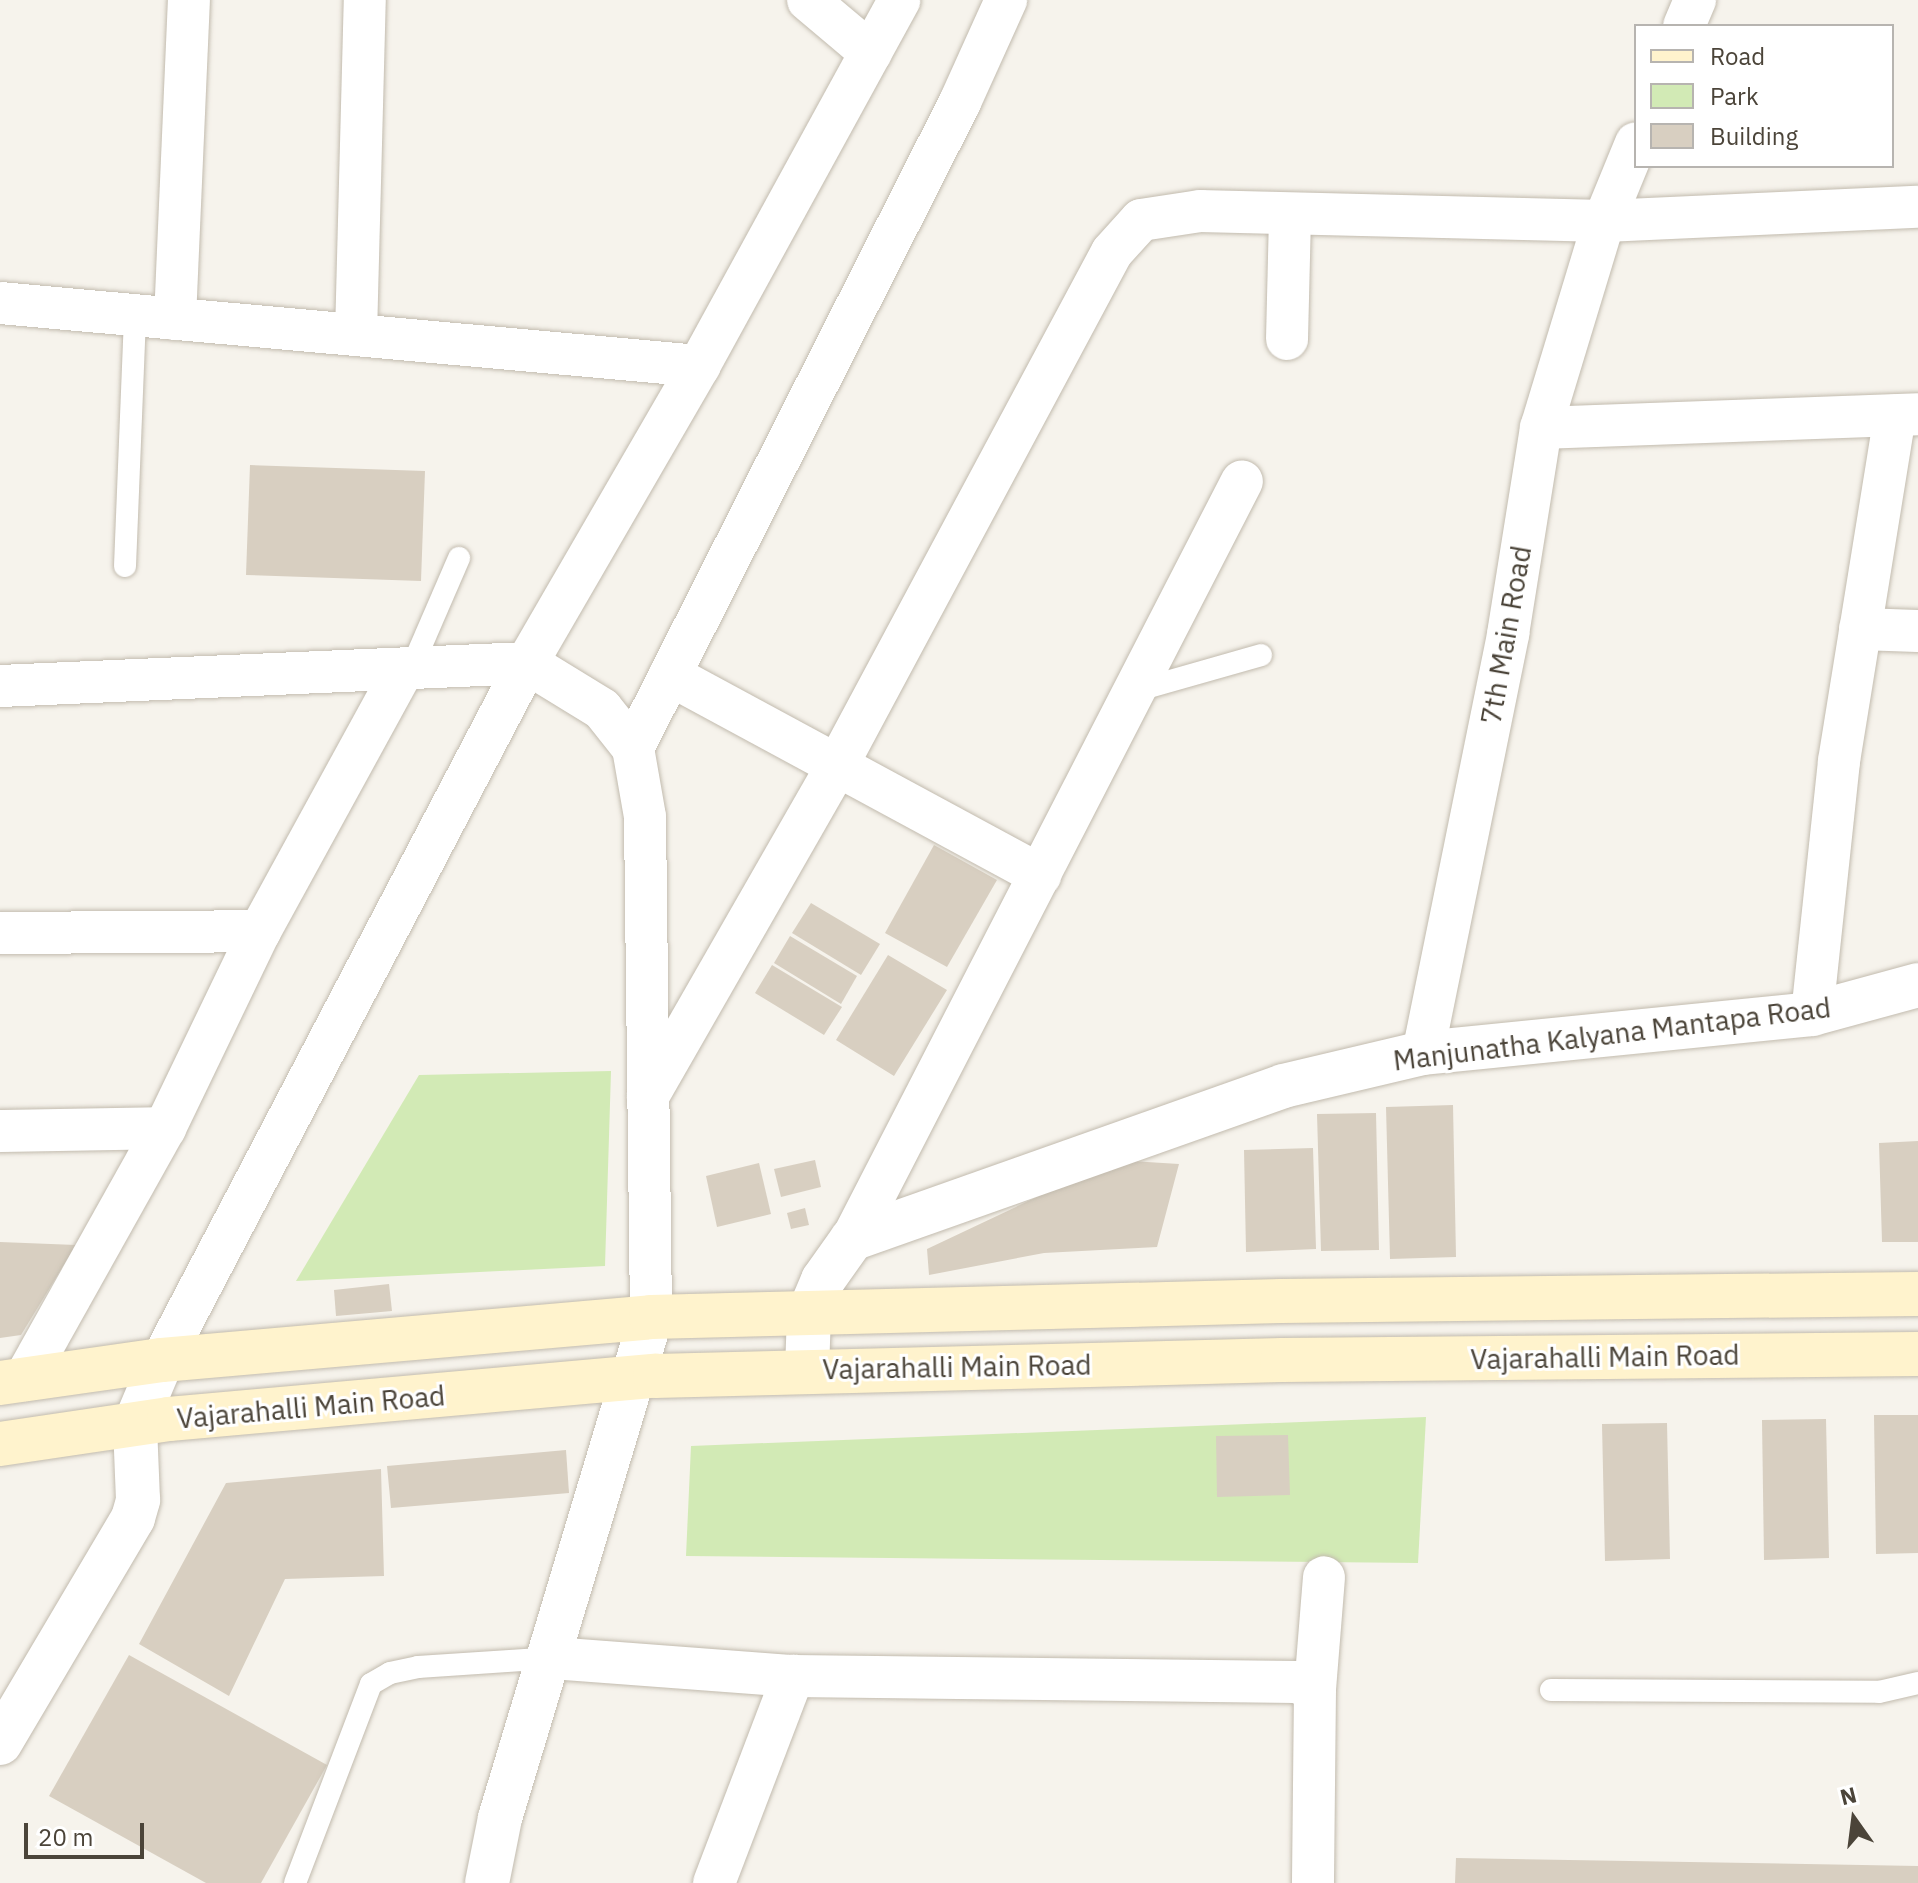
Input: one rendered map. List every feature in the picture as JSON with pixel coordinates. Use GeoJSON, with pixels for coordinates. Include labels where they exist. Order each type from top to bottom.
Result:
{"type":"FeatureCollection","features":[{"type":"Feature","properties":{"kind":"main road","name":"Vajarahalli Main Road"},"geometry":{"type":"LineString","coordinates":[[12,1382],[162,1360],[651,1317],[1918,1294]]}},
{"type":"Feature","properties":{"kind":"main road","name":"Vajarahalli Main Road"},"geometry":{"type":"LineString","coordinates":[[0,1444],[135,1424],[630,1379],[807,1371],[1918,1354]]}},
{"type":"Feature","properties":{"kind":"street"},"geometry":{"type":"LineString","coordinates":[[155,317],[189,0]]}},
{"type":"Feature","properties":{"kind":"street"},"geometry":{"type":"LineString","coordinates":[[356,335],[365,0]]}},
{"type":"Feature","properties":{"kind":"street"},"geometry":{"type":"LineString","coordinates":[[808,0],[871,53]]}},
{"type":"Feature","properties":{"kind":"street"},"geometry":{"type":"LineString","coordinates":[[0,1743],[133,1518],[138,1500],[135,1424],[162,1360],[527,663],[699,366],[899,0]]}},
{"type":"Feature","properties":{"kind":"street"},"geometry":{"type":"LineString","coordinates":[[633,748],[960,102],[1006,0]]}},
{"type":"Feature","properties":{"kind":"street"},"geometry":{"type":"LineString","coordinates":[[1685,24],[1695,0]]}},
{"type":"Feature","properties":{"kind":"street","name":"7th Main Road"},"geometry":{"type":"LineString","coordinates":[[1423,1053],[1508,634],[1541,428],[1604,221],[1634,148]]}},
{"type":"Feature","properties":{"kind":"street"},"geometry":{"type":"LineString","coordinates":[[648,1096],[839,762],[1112,252],[1141,220],[1200,211],[1604,221],[1914,199]]}},
{"type":"Feature","properties":{"kind":"street"},"geometry":{"type":"LineString","coordinates":[[1287,339],[1290,214]]}},
{"type":"Feature","properties":{"kind":"street"},"geometry":{"type":"LineString","coordinates":[[0,303],[699,366]]}},
{"type":"Feature","properties":{"kind":"street"},"geometry":{"type":"LineString","coordinates":[[1541,428],[1907,415],[1860,629],[1839,761],[1812,1014]]}},
{"type":"Feature","properties":{"kind":"street"},"geometry":{"type":"LineString","coordinates":[[807,1371],[809,1313],[823,1280],[852,1239],[1242,481]]}},
{"type":"Feature","properties":{"kind":"street"},"geometry":{"type":"LineString","coordinates":[[1860,629],[1918,631]]}},
{"type":"Feature","properties":{"kind":"street"},"geometry":{"type":"LineString","coordinates":[[0,686],[527,663],[602,709],[633,748],[645,817],[651,1317],[630,1379],[552,1658],[500,1818],[487,1883]]}},
{"type":"Feature","properties":{"kind":"street"},"geometry":{"type":"LineString","coordinates":[[12,1382],[165,1128],[260,931],[407,669]]}},
{"type":"Feature","properties":{"kind":"street"},"geometry":{"type":"LineString","coordinates":[[670,675],[839,762],[1040,875]]}},
{"type":"Feature","properties":{"kind":"street"},"geometry":{"type":"LineString","coordinates":[[0,933],[260,931]]}},
{"type":"Feature","properties":{"kind":"street","name":"Manjunatha Kalyana Mantapa Road"},"geometry":{"type":"LineString","coordinates":[[852,1239],[1283,1086],[1423,1053],[1812,1014],[1918,985]]}},
{"type":"Feature","properties":{"kind":"street"},"geometry":{"type":"LineString","coordinates":[[0,1131],[165,1128]]}},
{"type":"Feature","properties":{"kind":"street"},"geometry":{"type":"LineString","coordinates":[[1313,1883],[1315,1689],[1324,1577]]}},
{"type":"Feature","properties":{"kind":"street"},"geometry":{"type":"LineString","coordinates":[[552,1658],[793,1676],[1296,1682],[1315,1689]]}},
{"type":"Feature","properties":{"kind":"street"},"geometry":{"type":"LineString","coordinates":[[714,1883],[793,1676]]}},
{"type":"Feature","properties":{"kind":"lane"},"geometry":{"type":"LineString","coordinates":[[125,566],[155,317]]}},
{"type":"Feature","properties":{"kind":"lane"},"geometry":{"type":"LineString","coordinates":[[407,669],[459,558]]}},
{"type":"Feature","properties":{"kind":"lane"},"geometry":{"type":"LineString","coordinates":[[1134,691],[1261,655]]}},
{"type":"Feature","properties":{"kind":"lane"},"geometry":{"type":"LineString","coordinates":[[295,1883],[371,1684],[390,1673],[418,1667],[552,1658]]}},
{"type":"Feature","properties":{"kind":"lane"},"geometry":{"type":"LineString","coordinates":[[1551,1690],[1879,1692],[1918,1683]]}},
{"type":"Feature","properties":{"kind":"green space"},"geometry":{"type":"Polygon","coordinates":[[[611,1071],[605,1266],[296,1281],[419,1075],[611,1071]]]}},
{"type":"Feature","properties":{"kind":"green space"},"geometry":{"type":"Polygon","coordinates":[[[1426,1417],[1418,1563],[686,1556],[691,1446],[1426,1417]]]}},
{"type":"Feature","properties":{"kind":"building"},"geometry":{"type":"Polygon","coordinates":[[[250,465],[425,471],[421,581],[246,575],[250,465]]]}},
{"type":"Feature","properties":{"kind":"building"},"geometry":{"type":"Polygon","coordinates":[[[934,845],[997,880],[947,967],[885,933],[934,845]]]}},
{"type":"Feature","properties":{"kind":"building"},"geometry":{"type":"Polygon","coordinates":[[[811,903],[880,944],[861,975],[792,933],[811,903]]]}},
{"type":"Feature","properties":{"kind":"building"},"geometry":{"type":"Polygon","coordinates":[[[790,936],[857,976],[841,1004],[774,963],[790,936]]]}},
{"type":"Feature","properties":{"kind":"building"},"geometry":{"type":"Polygon","coordinates":[[[888,955],[947,990],[894,1076],[836,1040],[888,955]]]}},
{"type":"Feature","properties":{"kind":"building"},"geometry":{"type":"Polygon","coordinates":[[[772,965],[842,1007],[824,1035],[755,993],[772,965]]]}},
{"type":"Feature","properties":{"kind":"building"},"geometry":{"type":"Polygon","coordinates":[[[1453,1105],[1456,1257],[1390,1259],[1386,1107],[1453,1105]]]}},
{"type":"Feature","properties":{"kind":"building"},"geometry":{"type":"Polygon","coordinates":[[[1376,1113],[1379,1250],[1321,1251],[1317,1114],[1376,1113]]]}},
{"type":"Feature","properties":{"kind":"building"},"geometry":{"type":"Polygon","coordinates":[[[1918,1141],[1918,1242],[1882,1242],[1879,1143],[1918,1141]]]}},
{"type":"Feature","properties":{"kind":"building"},"geometry":{"type":"Polygon","coordinates":[[[1313,1148],[1316,1249],[1246,1252],[1244,1150],[1313,1148]]]}},
{"type":"Feature","properties":{"kind":"building"},"geometry":{"type":"Polygon","coordinates":[[[815,1160],[821,1187],[781,1197],[774,1169],[815,1160]]]}},
{"type":"Feature","properties":{"kind":"building"},"geometry":{"type":"Polygon","coordinates":[[[1115,1160],[1179,1164],[1157,1247],[1044,1253],[929,1275],[927,1249],[1115,1160]]]}},
{"type":"Feature","properties":{"kind":"building"},"geometry":{"type":"Polygon","coordinates":[[[759,1163],[771,1214],[717,1227],[706,1176],[759,1163]]]}},
{"type":"Feature","properties":{"kind":"building"},"geometry":{"type":"Polygon","coordinates":[[[805,1208],[809,1225],[791,1229],[787,1213],[805,1208]]]}},
{"type":"Feature","properties":{"kind":"building"},"geometry":{"type":"Polygon","coordinates":[[[0,1242],[76,1245],[21,1335],[0,1338],[0,1242]]]}},
{"type":"Feature","properties":{"kind":"building"},"geometry":{"type":"Polygon","coordinates":[[[389,1284],[392,1311],[336,1316],[334,1290],[389,1284]]]}},
{"type":"Feature","properties":{"kind":"building"},"geometry":{"type":"Polygon","coordinates":[[[1874,1415],[1918,1415],[1918,1553],[1876,1554],[1874,1415]]]}},
{"type":"Feature","properties":{"kind":"building"},"geometry":{"type":"Polygon","coordinates":[[[1826,1419],[1829,1558],[1764,1560],[1762,1420],[1826,1419]]]}},
{"type":"Feature","properties":{"kind":"building"},"geometry":{"type":"Polygon","coordinates":[[[1667,1423],[1670,1559],[1605,1561],[1602,1424],[1667,1423]]]}},
{"type":"Feature","properties":{"kind":"building"},"geometry":{"type":"Polygon","coordinates":[[[1288,1435],[1290,1495],[1217,1497],[1216,1436],[1288,1435]]]}},
{"type":"Feature","properties":{"kind":"building"},"geometry":{"type":"Polygon","coordinates":[[[566,1450],[569,1493],[391,1508],[387,1466],[566,1450]]]}},
{"type":"Feature","properties":{"kind":"building"},"geometry":{"type":"Polygon","coordinates":[[[381,1469],[384,1576],[285,1579],[229,1696],[139,1644],[226,1483],[381,1469]]]}},
{"type":"Feature","properties":{"kind":"building"},"geometry":{"type":"Polygon","coordinates":[[[129,1655],[327,1765],[261,1883],[206,1883],[49,1796],[129,1655]]]}},
{"type":"Feature","properties":{"kind":"building"},"geometry":{"type":"Polygon","coordinates":[[[1456,1858],[1918,1866],[1918,1883],[1455,1883],[1456,1858]]]}}]}
